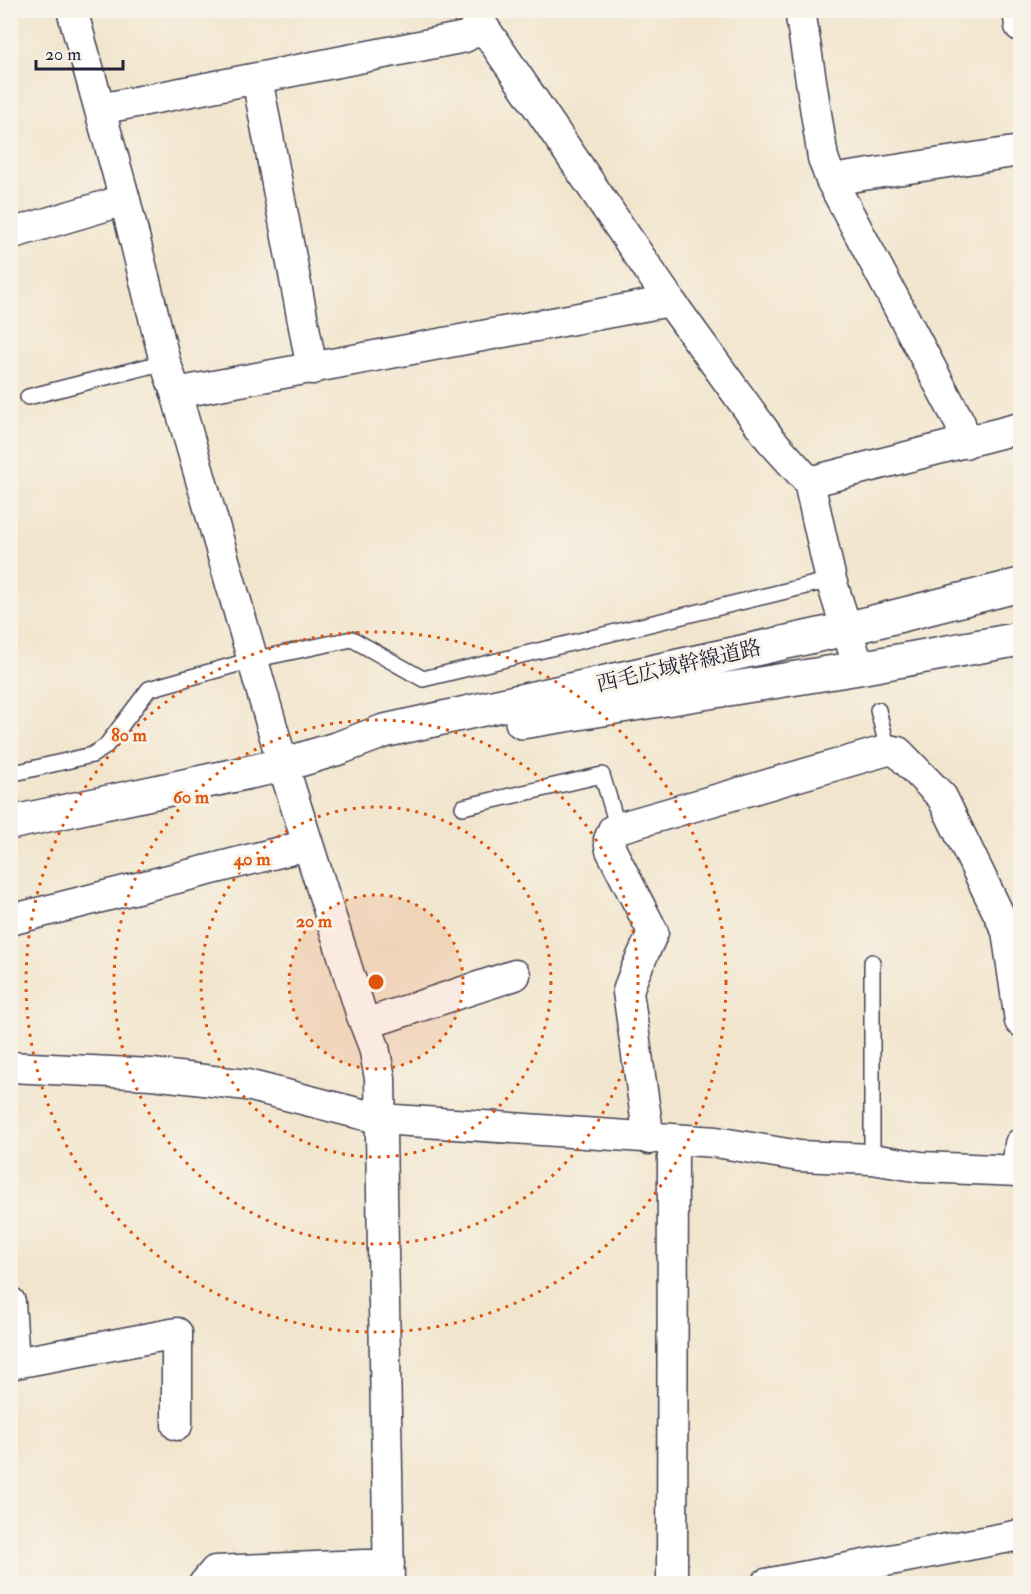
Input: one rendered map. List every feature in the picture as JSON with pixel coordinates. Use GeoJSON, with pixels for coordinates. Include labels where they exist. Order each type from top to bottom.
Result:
{"type":"FeatureCollection","features":[{"type":"Feature","properties":{"kind":"street"},"geometry":{"type":"LineString","coordinates":[[72,10],[125,200],[165,362],[176,393],[283,765],[374,1047],[380,1078],[389,1574],[215,1571],[204,1584]]}},
{"type":"Feature","properties":{"kind":"street"},"geometry":{"type":"LineString","coordinates":[[800,10],[823,158],[831,180],[960,423],[965,442]]}},
{"type":"Feature","properties":{"kind":"street"},"geometry":{"type":"LineString","coordinates":[[1018,10],[1020,26]]}},
{"type":"Feature","properties":{"kind":"street"},"geometry":{"type":"LineString","coordinates":[[100,109],[465,37],[477,18],[670,301],[770,439],[809,482],[831,580],[859,668]]}},
{"type":"Feature","properties":{"kind":"street"},"geometry":{"type":"LineString","coordinates":[[257,78],[312,369]]}},
{"type":"Feature","properties":{"kind":"street"},"geometry":{"type":"LineString","coordinates":[[831,180],[1020,151]]}},
{"type":"Feature","properties":{"kind":"street"},"geometry":{"type":"LineString","coordinates":[[10,234],[125,200]]}},
{"type":"Feature","properties":{"kind":"street"},"geometry":{"type":"LineString","coordinates":[[176,393],[670,301]]}},
{"type":"Feature","properties":{"kind":"street"},"geometry":{"type":"LineString","coordinates":[[809,482],[1020,428]]}},
{"type":"Feature","properties":{"kind":"street","name":"西毛広域幹線道路"},"geometry":{"type":"LineString","coordinates":[[10,823],[283,765],[384,731],[846,629],[1020,585]]}},
{"type":"Feature","properties":{"kind":"street","name":"西毛広域幹線道路"},"geometry":{"type":"LineString","coordinates":[[339,748],[415,739],[859,668],[1020,639]]}},
{"type":"Feature","properties":{"kind":"street"},"geometry":{"type":"LineString","coordinates":[[672,1584],[661,1140],[628,993],[631,978],[653,932],[611,850],[609,840],[613,830],[888,750],[898,752],[942,797],[1014,929],[1020,1021]]}},
{"type":"Feature","properties":{"kind":"street"},"geometry":{"type":"LineString","coordinates":[[10,920],[308,845]]}},
{"type":"Feature","properties":{"kind":"street"},"geometry":{"type":"LineString","coordinates":[[365,1024],[515,975]]}},
{"type":"Feature","properties":{"kind":"street"},"geometry":{"type":"LineString","coordinates":[[10,1067],[152,1074],[247,1085],[381,1119],[716,1143],[800,1156],[872,1159],[921,1167],[1019,1162]]}},
{"type":"Feature","properties":{"kind":"street"},"geometry":{"type":"LineString","coordinates":[[10,1302],[12,1363],[177,1333],[177,1425]]}},
{"type":"Feature","properties":{"kind":"street"},"geometry":{"type":"LineString","coordinates":[[766,1584],[1020,1535]]}},
{"type":"Feature","properties":{"kind":"lane"},"geometry":{"type":"LineString","coordinates":[[28,397],[165,362]]}},
{"type":"Feature","properties":{"kind":"lane"},"geometry":{"type":"LineString","coordinates":[[10,774],[92,755],[105,747],[149,689],[252,660],[352,639],[423,679],[831,580]]}},
{"type":"Feature","properties":{"kind":"lane"},"geometry":{"type":"LineString","coordinates":[[878,710],[888,750]]}},
{"type":"Feature","properties":{"kind":"lane"},"geometry":{"type":"LineString","coordinates":[[464,807],[602,775],[618,828]]}},
{"type":"Feature","properties":{"kind":"lane"},"geometry":{"type":"LineString","coordinates":[[872,962],[872,1159]]}}]}
